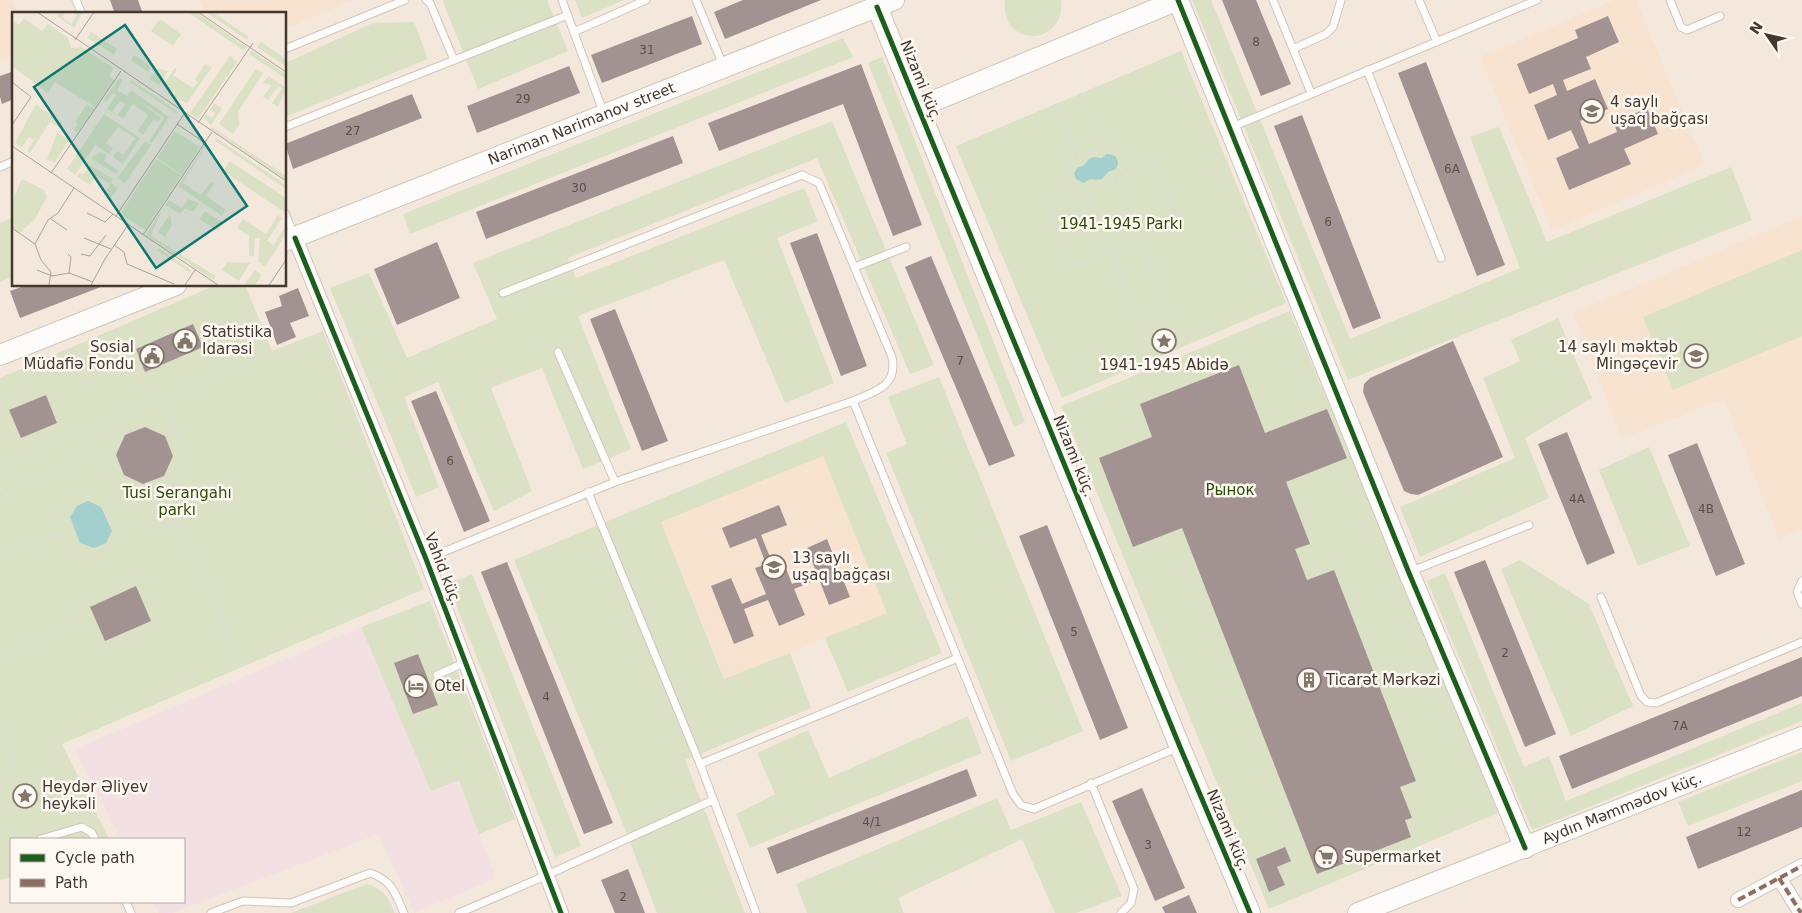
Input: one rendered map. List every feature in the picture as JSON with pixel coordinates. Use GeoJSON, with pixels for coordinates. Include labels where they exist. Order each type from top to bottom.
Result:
{"type":"FeatureCollection","features":[{"type":"Feature","properties":{"kind":"street"},"geometry":{"type":"LineString","coordinates":[[919,107],[1178,0],[1409,572],[1525,848]]}},
{"type":"Feature","properties":{"kind":"street","name":"Nariman Narimanov street"},"geometry":{"type":"LineString","coordinates":[[290,240],[604,114],[886,4]]}},
{"type":"Feature","properties":{"kind":"street","name":"Nizami küç."},"geometry":{"type":"LineString","coordinates":[[886,4],[919,107],[1180,747],[1250,913]]}},
{"type":"Feature","properties":{"kind":"street","name":"Vahid küç."},"geometry":{"type":"LineString","coordinates":[[290,240],[426,558],[561,913]]}},
{"type":"Feature","properties":{"kind":"street"},"geometry":{"type":"LineString","coordinates":[[0,355],[173,286]]}},
{"type":"Feature","properties":{"kind":"street","name":"Aydın Məmmədov küç."},"geometry":{"type":"LineString","coordinates":[[1358,913],[1386,908],[1525,848],[1802,737]]}},
{"type":"Feature","properties":{"kind":"street"},"geometry":{"type":"LineString","coordinates":[[1738,900],[1802,866]]}},
{"type":"Feature","properties":{"kind":"street"},"geometry":{"type":"LineString","coordinates":[[1779,878],[1801,913]]}},
{"type":"Feature","properties":{"kind":"lane"},"geometry":{"type":"LineString","coordinates":[[76,0],[81,12]]}},
{"type":"Feature","properties":{"kind":"lane"},"geometry":{"type":"LineString","coordinates":[[286,49],[405,0]]}},
{"type":"Feature","properties":{"kind":"lane"},"geometry":{"type":"LineString","coordinates":[[562,0],[604,114]]}},
{"type":"Feature","properties":{"kind":"lane"},"geometry":{"type":"LineString","coordinates":[[574,32],[646,0]]}},
{"type":"Feature","properties":{"kind":"lane"},"geometry":{"type":"LineString","coordinates":[[696,0],[724,68]]}},
{"type":"Feature","properties":{"kind":"lane"},"geometry":{"type":"LineString","coordinates":[[1273,0],[1311,93]]}},
{"type":"Feature","properties":{"kind":"lane"},"geometry":{"type":"LineString","coordinates":[[1293,49],[1326,34],[1333,27],[1342,0]]}},
{"type":"Feature","properties":{"kind":"lane"},"geometry":{"type":"LineString","coordinates":[[1419,0],[1437,42]]}},
{"type":"Feature","properties":{"kind":"lane"},"geometry":{"type":"LineString","coordinates":[[1229,128],[1537,0]]}},
{"type":"Feature","properties":{"kind":"lane"},"geometry":{"type":"LineString","coordinates":[[1670,0],[1681,27],[1687,30],[1720,16]]}},
{"type":"Feature","properties":{"kind":"lane"},"geometry":{"type":"LineString","coordinates":[[429,1],[454,60]]}},
{"type":"Feature","properties":{"kind":"lane"},"geometry":{"type":"LineString","coordinates":[[286,127],[568,15]]}},
{"type":"Feature","properties":{"kind":"lane"},"geometry":{"type":"LineString","coordinates":[[1366,70],[1441,258]]}},
{"type":"Feature","properties":{"kind":"lane"},"geometry":{"type":"LineString","coordinates":[[0,167],[12,162]]}},
{"type":"Feature","properties":{"kind":"lane"},"geometry":{"type":"LineString","coordinates":[[426,558],[615,482],[853,401],[884,387],[892,377],[894,368],[892,357],[819,183],[802,175],[504,293]]}},
{"type":"Feature","properties":{"kind":"lane"},"geometry":{"type":"LineString","coordinates":[[286,218],[290,240]]}},
{"type":"Feature","properties":{"kind":"lane"},"geometry":{"type":"LineString","coordinates":[[855,267],[906,247]]}},
{"type":"Feature","properties":{"kind":"lane"},"geometry":{"type":"LineString","coordinates":[[558,352],[615,482]]}},
{"type":"Feature","properties":{"kind":"lane"},"geometry":{"type":"LineString","coordinates":[[853,401],[1013,794],[1021,805],[1034,809],[1180,747]]}},
{"type":"Feature","properties":{"kind":"lane"},"geometry":{"type":"LineString","coordinates":[[588,492],[700,764],[756,913]]}},
{"type":"Feature","properties":{"kind":"lane"},"geometry":{"type":"LineString","coordinates":[[1409,572],[1529,525]]}},
{"type":"Feature","properties":{"kind":"lane"},"geometry":{"type":"LineString","coordinates":[[1802,581],[1797,592],[1802,604]]}},
{"type":"Feature","properties":{"kind":"lane"},"geometry":{"type":"LineString","coordinates":[[1600,597],[1641,696],[1647,702],[1656,703],[1802,642]]}},
{"type":"Feature","properties":{"kind":"lane"},"geometry":{"type":"LineString","coordinates":[[700,764],[958,658]]}},
{"type":"Feature","properties":{"kind":"lane"},"geometry":{"type":"LineString","coordinates":[[437,675],[466,662]]}},
{"type":"Feature","properties":{"kind":"lane"},"geometry":{"type":"LineString","coordinates":[[1091,784],[1134,889],[1131,903],[1121,913]]}},
{"type":"Feature","properties":{"kind":"lane"},"geometry":{"type":"LineString","coordinates":[[458,913],[713,800]]}},
{"type":"Feature","properties":{"kind":"lane"},"geometry":{"type":"LineString","coordinates":[[44,838],[82,826],[92,833],[94,838]]}},
{"type":"Feature","properties":{"kind":"lane"},"geometry":{"type":"LineString","coordinates":[[211,913],[243,901],[292,903],[370,873],[381,877],[392,887],[404,913]]}},
{"type":"Feature","properties":{"kind":"path"},"geometry":{"type":"LineString","coordinates":[[1080,93],[1103,147]]}},
{"type":"Feature","properties":{"kind":"path"},"geometry":{"type":"LineString","coordinates":[[1055,104],[1078,158]]}},
{"type":"Feature","properties":{"kind":"path"},"geometry":{"type":"LineString","coordinates":[[1075,193],[1063,164],[1103,147],[1116,142],[1128,172]]}},
{"type":"Feature","properties":{"kind":"path"},"geometry":{"type":"LineString","coordinates":[[1154,161],[1179,224],[1074,266],[1049,204],[1115,177],[1154,161]]}},
{"type":"Feature","properties":{"kind":"path"},"geometry":{"type":"LineString","coordinates":[[1115,177],[1172,319]]}},
{"type":"Feature","properties":{"kind":"path"},"geometry":{"type":"LineString","coordinates":[[1086,188],[1144,330]]}},
{"type":"Feature","properties":{"kind":"path"},"geometry":{"type":"LineString","coordinates":[[0,465],[272,352]]}},
{"type":"Feature","properties":{"kind":"path"},"geometry":{"type":"LineString","coordinates":[[0,494],[104,450],[119,483],[143,496],[180,482],[187,464],[162,397]]}},
{"type":"Feature","properties":{"kind":"path"},"geometry":{"type":"LineString","coordinates":[[160,489],[244,666]]}},
{"type":"Feature","properties":{"kind":"path"},"geometry":{"type":"LineString","coordinates":[[0,556],[67,530]]}},
{"type":"Feature","properties":{"kind":"path"},"geometry":{"type":"LineString","coordinates":[[0,654],[79,622]]}},
{"type":"Feature","properties":{"kind":"path"},"geometry":{"type":"LineString","coordinates":[[0,730],[16,771]]}},
{"type":"Feature","properties":{"kind":"shaded area"},"geometry":{"type":"Polygon","coordinates":[[[0,0],[12,0],[17,12],[12,12],[12,57],[0,61],[0,0]]]}},
{"type":"Feature","properties":{"kind":"shaded area"},"geometry":{"type":"Polygon","coordinates":[[[199,0],[353,0],[286,29],[286,12],[204,12],[199,0]]]}},
{"type":"Feature","properties":{"kind":"shaded area","name":"4 saylı uşaq bağçası"},"geometry":{"type":"Polygon","coordinates":[[[1614,0],[1636,0],[1705,165],[1552,230],[1480,57],[1614,0]]]}},
{"type":"Feature","properties":{"kind":"shaded area","name":"14 saylı məktəb Mingəçevir"},"geometry":{"type":"Polygon","coordinates":[[[1802,216],[1802,529],[1779,539],[1724,399],[1622,439],[1573,313],[1802,216]]]}},
{"type":"Feature","properties":{"kind":"shaded area","name":"13 saylı uşaq bağçası"},"geometry":{"type":"Polygon","coordinates":[[[823,456],[887,613],[725,679],[661,522],[823,456]]]}},
{"type":"Feature","properties":{"kind":"shaded area"},"geometry":{"type":"Polygon","coordinates":[[[361,627],[431,791],[459,780],[496,878],[414,913],[379,834],[172,913],[159,913],[154,903],[185,903],[185,838],[120,838],[75,749],[361,627]]]}},
{"type":"Feature","properties":{"kind":"green space"},"geometry":{"type":"Polygon","coordinates":[[[443,0],[547,0],[568,51],[478,89],[443,0]]]}},
{"type":"Feature","properties":{"kind":"green space"},"geometry":{"type":"Polygon","coordinates":[[[575,0],[624,0],[582,18],[575,0]]]}},
{"type":"Feature","properties":{"kind":"green space"},"geometry":{"type":"Polygon","coordinates":[[[1005,0],[1061,0],[1060,16],[1054,27],[1044,34],[1033,36],[1021,34],[1012,27],[1006,16],[1005,0]]]}},
{"type":"Feature","properties":{"kind":"green space"},"geometry":{"type":"Polygon","coordinates":[[[1192,0],[1211,0],[1350,339],[1520,268],[1470,137],[1499,127],[1547,242],[1731,167],[1752,220],[1348,380],[1192,0]]]}},
{"type":"Feature","properties":{"kind":"green space"},"geometry":{"type":"Polygon","coordinates":[[[414,22],[428,59],[286,117],[286,63],[373,23],[414,22]]]}},
{"type":"Feature","properties":{"kind":"green space"},"geometry":{"type":"Polygon","coordinates":[[[843,38],[853,57],[410,234],[403,214],[843,38]]]}},
{"type":"Feature","properties":{"kind":"green space","name":"1941-1945 Parkı"},"geometry":{"type":"Polygon","coordinates":[[[1181,51],[1286,303],[1062,398],[956,146],[1181,51]]]}},
{"type":"Feature","properties":{"kind":"green space"},"geometry":{"type":"Polygon","coordinates":[[[882,57],[1025,422],[1014,427],[868,63],[882,57]]]}},
{"type":"Feature","properties":{"kind":"green space"},"geometry":{"type":"Polygon","coordinates":[[[832,121],[934,365],[910,374],[817,158],[568,258],[576,278],[804,188],[818,221],[777,238],[834,383],[785,403],[724,260],[578,316],[631,449],[583,469],[542,368],[491,388],[532,491],[494,511],[438,382],[404,397],[439,487],[416,497],[330,288],[369,273],[407,358],[497,319],[473,263],[832,121]]]}},
{"type":"Feature","properties":{"kind":"green space"},"geometry":{"type":"Polygon","coordinates":[[[12,218],[12,277],[0,282],[0,223],[12,218]]]}},
{"type":"Feature","properties":{"kind":"green space"},"geometry":{"type":"Polygon","coordinates":[[[1802,250],[1802,336],[1673,390],[1643,317],[1802,250]]]}},
{"type":"Feature","properties":{"kind":"green space","name":"Tusi Serangahı parkı"},"geometry":{"type":"Polygon","coordinates":[[[214,286],[245,286],[272,351],[323,331],[424,589],[62,744],[109,838],[10,838],[10,877],[0,880],[0,378],[214,286]]]}},
{"type":"Feature","properties":{"kind":"green space","name":"Рынок"},"geometry":{"type":"Polygon","coordinates":[[[1290,311],[1498,813],[1269,909],[1061,406],[1290,311]]]}},
{"type":"Feature","properties":{"kind":"green space"},"geometry":{"type":"Polygon","coordinates":[[[1558,318],[1592,398],[1525,438],[1549,498],[1420,557],[1400,507],[1515,458],[1483,378],[1520,361],[1511,340],[1558,318]]]}},
{"type":"Feature","properties":{"kind":"green space"},"geometry":{"type":"Polygon","coordinates":[[[939,377],[1083,731],[1011,761],[886,453],[907,444],[888,397],[939,377]]]}},
{"type":"Feature","properties":{"kind":"green space"},"geometry":{"type":"Polygon","coordinates":[[[846,422],[942,653],[848,692],[825,638],[887,613],[823,456],[661,522],[724,679],[790,653],[811,708],[685,760],[745,913],[657,913],[625,829],[514,560],[846,422]]]}},
{"type":"Feature","properties":{"kind":"green space"},"geometry":{"type":"Polygon","coordinates":[[[1649,447],[1690,546],[1638,566],[1599,470],[1649,447]]]}},
{"type":"Feature","properties":{"kind":"green space"},"geometry":{"type":"Polygon","coordinates":[[[1520,560],[1589,604],[1633,706],[1571,736],[1501,569],[1520,560]]]}},
{"type":"Feature","properties":{"kind":"green space"},"geometry":{"type":"Polygon","coordinates":[[[1445,573],[1524,767],[1549,756],[1566,801],[1802,703],[1802,721],[1532,830],[1427,581],[1445,573]]]}},
{"type":"Feature","properties":{"kind":"green space"},"geometry":{"type":"Polygon","coordinates":[[[472,574],[581,846],[555,857],[448,584],[472,574]]]}},
{"type":"Feature","properties":{"kind":"green space"},"geometry":{"type":"Polygon","coordinates":[[[430,601],[515,819],[479,834],[459,780],[431,791],[361,627],[430,601]]]}},
{"type":"Feature","properties":{"kind":"green space"},"geometry":{"type":"Polygon","coordinates":[[[968,716],[982,753],[750,848],[736,814],[775,794],[757,753],[808,730],[829,778],[968,716]]]}},
{"type":"Feature","properties":{"kind":"green space"},"geometry":{"type":"Polygon","coordinates":[[[1802,752],[1802,781],[1688,826],[1678,802],[1802,752]]]}},
{"type":"Feature","properties":{"kind":"green space"},"geometry":{"type":"Polygon","coordinates":[[[997,798],[1011,830],[1081,802],[1122,896],[1076,913],[1055,913],[1022,839],[898,898],[904,913],[807,913],[796,884],[997,798]]]}},
{"type":"Feature","properties":{"kind":"green space"},"geometry":{"type":"Polygon","coordinates":[[[367,884],[378,888],[385,894],[395,913],[291,913],[367,884]]]}},
{"type":"Feature","properties":{"kind":"water"},"geometry":{"type":"Polygon","coordinates":[[[1106,154],[1117,158],[1116,169],[1108,172],[1102,179],[1090,179],[1084,183],[1076,179],[1074,173],[1077,168],[1093,157],[1102,158],[1106,154]]]}},
{"type":"Feature","properties":{"kind":"water"},"geometry":{"type":"Polygon","coordinates":[[[88,501],[101,507],[112,531],[106,543],[94,548],[80,543],[70,517],[77,506],[88,501]]]}},
{"type":"Feature","properties":{"kind":"building"},"geometry":{"type":"Polygon","coordinates":[[[110,0],[138,0],[142,12],[114,12],[110,0]]]}},
{"type":"Feature","properties":{"kind":"building"},"geometry":{"type":"Polygon","coordinates":[[[743,0],[821,0],[725,39],[714,12],[743,0]]]}},
{"type":"Feature","properties":{"kind":"building"},"geometry":{"type":"Polygon","coordinates":[[[1222,0],[1256,0],[1291,84],[1261,96],[1222,0]]]}},
{"type":"Feature","properties":{"kind":"building"},"geometry":{"type":"Polygon","coordinates":[[[692,16],[702,44],[602,83],[591,55],[692,16]]]}},
{"type":"Feature","properties":{"kind":"building"},"geometry":{"type":"Polygon","coordinates":[[[1608,16],[1619,42],[1586,57],[1591,69],[1563,80],[1567,91],[1595,79],[1608,109],[1580,121],[1589,144],[1617,132],[1614,123],[1647,108],[1658,134],[1624,149],[1631,164],[1569,190],[1556,158],[1579,148],[1571,130],[1548,140],[1534,105],[1557,95],[1553,84],[1529,94],[1517,64],[1578,38],[1575,30],[1608,16]]]}},
{"type":"Feature","properties":{"kind":"building"},"geometry":{"type":"Polygon","coordinates":[[[1426,62],[1505,265],[1477,276],[1398,73],[1426,62]]]}},
{"type":"Feature","properties":{"kind":"building"},"geometry":{"type":"Polygon","coordinates":[[[861,64],[922,225],[893,236],[843,104],[719,151],[708,123],[861,64]]]}},
{"type":"Feature","properties":{"kind":"building"},"geometry":{"type":"Polygon","coordinates":[[[569,66],[580,93],[477,133],[467,106],[569,66]]]}},
{"type":"Feature","properties":{"kind":"building"},"geometry":{"type":"Polygon","coordinates":[[[12,72],[12,100],[2,104],[0,97],[0,76],[12,72]]]}},
{"type":"Feature","properties":{"kind":"building"},"geometry":{"type":"Polygon","coordinates":[[[412,94],[422,118],[293,169],[286,144],[412,94]]]}},
{"type":"Feature","properties":{"kind":"building"},"geometry":{"type":"Polygon","coordinates":[[[1302,115],[1381,318],[1353,329],[1274,126],[1302,115]]]}},
{"type":"Feature","properties":{"kind":"building"},"geometry":{"type":"Polygon","coordinates":[[[673,136],[683,163],[486,239],[476,212],[673,136]]]}},
{"type":"Feature","properties":{"kind":"building"},"geometry":{"type":"Polygon","coordinates":[[[817,233],[867,366],[841,376],[790,243],[817,233]]]}},
{"type":"Feature","properties":{"kind":"building"},"geometry":{"type":"Polygon","coordinates":[[[437,242],[460,298],[397,325],[374,269],[437,242]]]}},
{"type":"Feature","properties":{"kind":"building"},"geometry":{"type":"Polygon","coordinates":[[[931,256],[1015,456],[989,466],[905,267],[931,256]]]}},
{"type":"Feature","properties":{"kind":"building"},"geometry":{"type":"Polygon","coordinates":[[[24,286],[103,286],[20,318],[10,291],[24,286]]]}},
{"type":"Feature","properties":{"kind":"building"},"geometry":{"type":"Polygon","coordinates":[[[298,288],[309,316],[290,323],[296,337],[277,345],[265,312],[282,306],[279,296],[298,288]]]}},
{"type":"Feature","properties":{"kind":"building"},"geometry":{"type":"Polygon","coordinates":[[[615,309],[668,441],[642,451],[590,319],[615,309]]]}},
{"type":"Feature","properties":{"kind":"building"},"geometry":{"type":"Polygon","coordinates":[[[193,324],[203,347],[145,372],[136,349],[193,324]]]}},
{"type":"Feature","properties":{"kind":"building"},"geometry":{"type":"Polygon","coordinates":[[[1453,341],[1503,457],[1418,495],[1411,494],[1404,491],[1363,392],[1364,384],[1370,378],[1453,341]]]}},
{"type":"Feature","properties":{"kind":"building","name":"Ticarət Mərkəzi"},"geometry":{"type":"Polygon","coordinates":[[[1239,365],[1265,433],[1327,409],[1347,458],[1286,482],[1310,544],[1295,549],[1307,580],[1334,570],[1416,781],[1400,787],[1412,818],[1405,820],[1411,837],[1317,874],[1182,528],[1133,547],[1099,458],[1152,437],[1140,404],[1239,365]]]}},
{"type":"Feature","properties":{"kind":"building"},"geometry":{"type":"Polygon","coordinates":[[[436,391],[490,521],[464,532],[411,401],[436,391]]]}},
{"type":"Feature","properties":{"kind":"building"},"geometry":{"type":"Polygon","coordinates":[[[46,395],[57,423],[21,438],[9,410],[46,395]]]}},
{"type":"Feature","properties":{"kind":"building"},"geometry":{"type":"Polygon","coordinates":[[[145,427],[165,436],[173,456],[164,476],[143,484],[124,475],[116,455],[125,435],[145,427]]]}},
{"type":"Feature","properties":{"kind":"building"},"geometry":{"type":"Polygon","coordinates":[[[1567,432],[1615,553],[1587,565],[1538,444],[1567,432]]]}},
{"type":"Feature","properties":{"kind":"building"},"geometry":{"type":"Polygon","coordinates":[[[1697,443],[1745,564],[1716,576],[1668,455],[1697,443]]]}},
{"type":"Feature","properties":{"kind":"building"},"geometry":{"type":"Polygon","coordinates":[[[779,505],[787,525],[761,535],[772,562],[782,558],[792,584],[817,574],[807,548],[827,539],[850,597],[829,605],[819,579],[794,589],[805,615],[779,626],[768,600],[744,609],[754,636],[734,644],[711,586],[731,578],[742,604],[766,594],[755,568],[766,564],[756,538],[730,548],[722,528],[779,505]]]}},
{"type":"Feature","properties":{"kind":"building"},"geometry":{"type":"Polygon","coordinates":[[[1047,525],[1128,728],[1100,740],[1019,536],[1047,525]]]}},
{"type":"Feature","properties":{"kind":"building"},"geometry":{"type":"Polygon","coordinates":[[[1485,560],[1556,734],[1525,747],[1454,572],[1485,560]]]}},
{"type":"Feature","properties":{"kind":"building"},"geometry":{"type":"Polygon","coordinates":[[[507,562],[613,823],[584,834],[481,572],[507,562]]]}},
{"type":"Feature","properties":{"kind":"building"},"geometry":{"type":"Polygon","coordinates":[[[136,586],[151,621],[105,641],[90,607],[136,586]]]}},
{"type":"Feature","properties":{"kind":"building"},"geometry":{"type":"Polygon","coordinates":[[[418,654],[438,705],[413,714],[394,663],[418,654]]]}},
{"type":"Feature","properties":{"kind":"building"},"geometry":{"type":"Polygon","coordinates":[[[1802,657],[1802,696],[1572,789],[1559,756],[1802,657]]]}},
{"type":"Feature","properties":{"kind":"building"},"geometry":{"type":"Polygon","coordinates":[[[967,769],[977,796],[777,874],[767,848],[967,769]]]}},
{"type":"Feature","properties":{"kind":"building"},"geometry":{"type":"Polygon","coordinates":[[[1142,788],[1185,888],[1155,901],[1112,801],[1142,788]]]}},
{"type":"Feature","properties":{"kind":"building"},"geometry":{"type":"Polygon","coordinates":[[[1802,790],[1802,827],[1698,869],[1686,837],[1802,790]]]}},
{"type":"Feature","properties":{"kind":"building"},"geometry":{"type":"Polygon","coordinates":[[[1285,847],[1291,861],[1277,867],[1285,885],[1269,892],[1256,859],[1285,847]]]}},
{"type":"Feature","properties":{"kind":"building"},"geometry":{"type":"Polygon","coordinates":[[[628,869],[645,913],[615,913],[601,880],[628,869]]]}},
{"type":"Feature","properties":{"kind":"building"},"geometry":{"type":"Polygon","coordinates":[[[1189,895],[1197,913],[1165,913],[1162,907],[1189,895]]]}},
{"type":"Feature","properties":{"kind":"marked path"},"geometry":{"type":"LineString","coordinates":[[1738,900],[1802,866]]}},
{"type":"Feature","properties":{"kind":"marked path"},"geometry":{"type":"LineString","coordinates":[[1779,878],[1801,913]]}},
{"type":"Feature","properties":{"kind":"cycle path"},"geometry":{"type":"LineString","coordinates":[[1178,0],[1409,573],[1525,848]]}},
{"type":"Feature","properties":{"kind":"cycle path"},"geometry":{"type":"LineString","coordinates":[[877,7],[1180,747],[1250,913]]}},
{"type":"Feature","properties":{"kind":"cycle path"},"geometry":{"type":"LineString","coordinates":[[295,238],[426,559],[561,913]]}},
{"type":"Feature","properties":{"kind":"place","name":"4 saylı uşaq bağçası"},"geometry":{"type":"Point","coordinates":[1592,111]}},
{"type":"Feature","properties":{"kind":"place","name":"Statistika Idarəsi"},"geometry":{"type":"Point","coordinates":[185,341]}},
{"type":"Feature","properties":{"kind":"place","name":"1941-1945 Abidə"},"geometry":{"type":"Point","coordinates":[1164,341]}},
{"type":"Feature","properties":{"kind":"place","name":"Sosial Müdafiə Fondu"},"geometry":{"type":"Point","coordinates":[152,356]}},
{"type":"Feature","properties":{"kind":"place","name":"14 saylı məktəb Mingəçevir"},"geometry":{"type":"Point","coordinates":[1696,356]}},
{"type":"Feature","properties":{"kind":"place","name":"13 saylı uşaq bağçası"},"geometry":{"type":"Point","coordinates":[774,567]}},
{"type":"Feature","properties":{"kind":"place","name":"Ticarət Mərkəzi"},"geometry":{"type":"Point","coordinates":[1309,680]}},
{"type":"Feature","properties":{"kind":"place","name":"Otel"},"geometry":{"type":"Point","coordinates":[416,686]}},
{"type":"Feature","properties":{"kind":"place","name":"Heydər Əliyev heykəli"},"geometry":{"type":"Point","coordinates":[25,796]}},
{"type":"Feature","properties":{"kind":"place","name":"Supermarket"},"geometry":{"type":"Point","coordinates":[1326,857]}}]}
